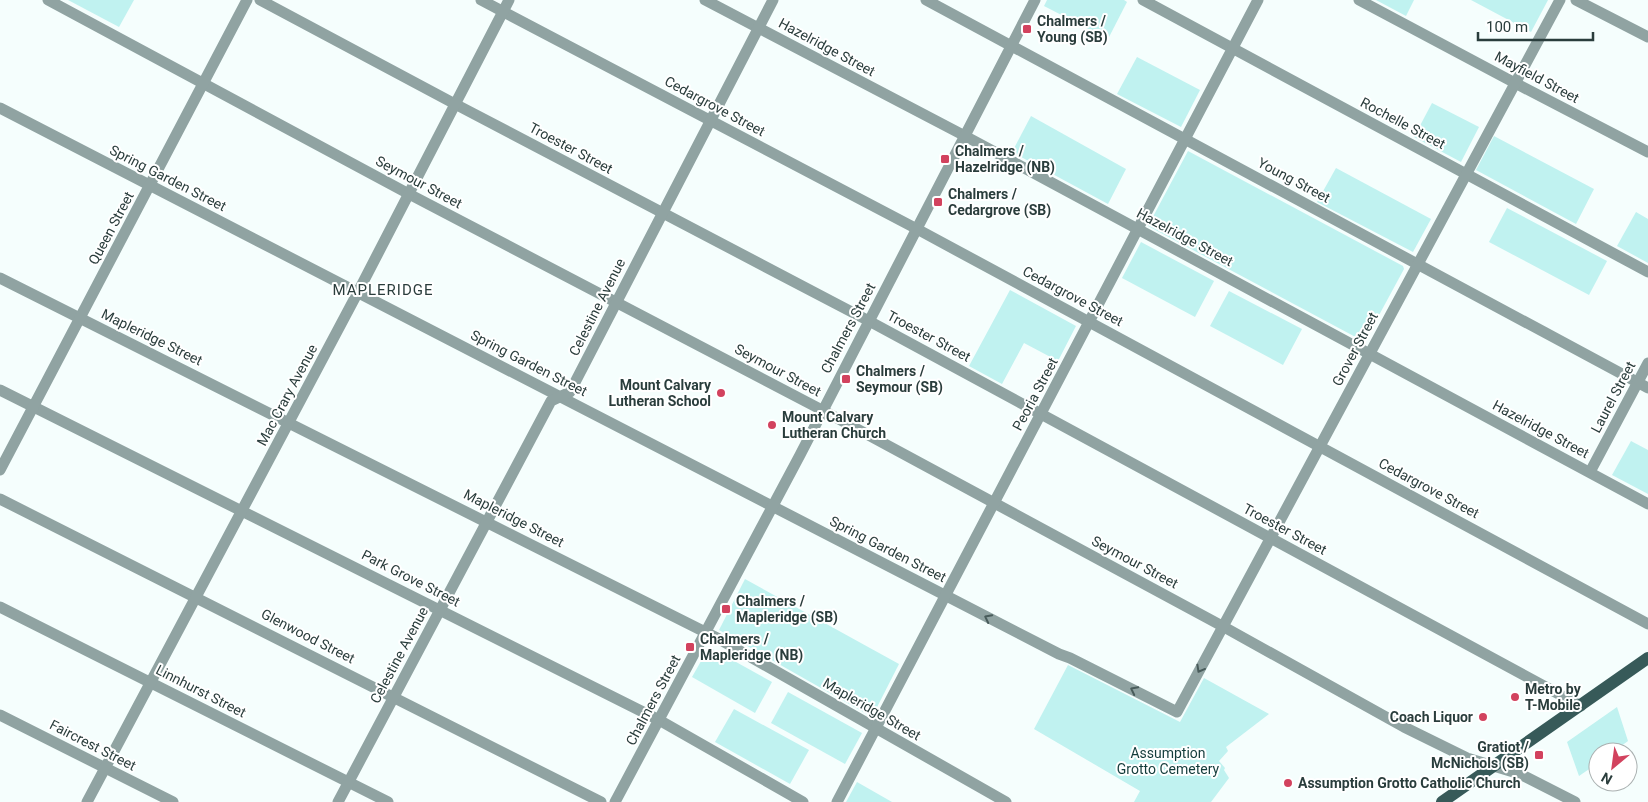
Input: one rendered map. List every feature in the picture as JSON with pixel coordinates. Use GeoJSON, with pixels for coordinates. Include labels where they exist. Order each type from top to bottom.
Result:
{"type":"FeatureCollection","features":[{"type":"Feature","properties":{"kind":"main road"},"geometry":{"type":"LineString","coordinates":[[1442,802],[1648,658]]}},
{"type":"Feature","properties":{"kind":"street","name":"Seymour Street"},"geometry":{"type":"LineString","coordinates":[[48,0],[409,194],[822,410],[1224,627],[1404,727],[1467,758],[1520,774],[1575,802]]}},
{"type":"Feature","properties":{"kind":"street","name":"Queen Street"},"geometry":{"type":"LineString","coordinates":[[0,470],[247,0]]}},
{"type":"Feature","properties":{"kind":"street","name":"Troester Street"},"geometry":{"type":"LineString","coordinates":[[260,0],[869,321],[1580,706]]}},
{"type":"Feature","properties":{"kind":"street","name":"Cedargrove Street"},"geometry":{"type":"LineString","coordinates":[[480,0],[917,229],[1648,624]]}},
{"type":"Feature","properties":{"kind":"street","name":"Mac Crary Avenue"},"geometry":{"type":"LineString","coordinates":[[87,802],[358,292],[509,0]]}},
{"type":"Feature","properties":{"kind":"street","name":"Hazelridge Street"},"geometry":{"type":"LineString","coordinates":[[705,0],[965,136],[1648,504]]}},
{"type":"Feature","properties":{"kind":"street","name":"Celestine Avenue"},"geometry":{"type":"LineString","coordinates":[[338,802],[551,401],[570,392],[773,0]]}},
{"type":"Feature","properties":{"kind":"street","name":"Young Street"},"geometry":{"type":"LineString","coordinates":[[926,0],[1643,385]]}},
{"type":"Feature","properties":{"kind":"street","name":"Chalmers Street"},"geometry":{"type":"LineString","coordinates":[[615,802],[773,506],[1036,0]]}},
{"type":"Feature","properties":{"kind":"street","name":"Rochelle Street"},"geometry":{"type":"LineString","coordinates":[[1143,0],[1648,272]]}},
{"type":"Feature","properties":{"kind":"street","name":"Peoria Street"},"geometry":{"type":"LineString","coordinates":[[837,802],[947,596],[1258,0]]}},
{"type":"Feature","properties":{"kind":"street","name":"Mayfield Street"},"geometry":{"type":"LineString","coordinates":[[1359,0],[1648,152]]}},
{"type":"Feature","properties":{"kind":"street","name":"Grover Street"},"geometry":{"type":"LineString","coordinates":[[1177,712],[1560,0]]}},
{"type":"Feature","properties":{"kind":"street"},"geometry":{"type":"LineString","coordinates":[[1576,0],[1648,37]]}},
{"type":"Feature","properties":{"kind":"street","name":"Spring Garden Street"},"geometry":{"type":"LineString","coordinates":[[0,108],[1059,654],[1177,712]]}},
{"type":"Feature","properties":{"kind":"street","name":"Mapleridge Street"},"geometry":{"type":"LineString","coordinates":[[0,278],[706,632],[1006,802]]}},
{"type":"Feature","properties":{"kind":"street","name":"Laurel Street"},"geometry":{"type":"LineString","coordinates":[[1590,472],[1643,385],[1648,363]]}},
{"type":"Feature","properties":{"kind":"street","name":"Park Grove Street"},"geometry":{"type":"LineString","coordinates":[[0,390],[659,720],[803,802]]}},
{"type":"Feature","properties":{"kind":"street","name":"Glenwood Street"},"geometry":{"type":"LineString","coordinates":[[0,500],[394,696],[601,802]]}},
{"type":"Feature","properties":{"kind":"street","name":"Linnhurst Street"},"geometry":{"type":"LineString","coordinates":[[0,607],[388,802]]}},
{"type":"Feature","properties":{"kind":"street","name":"Faircrest Street"},"geometry":{"type":"LineString","coordinates":[[0,715],[174,802]]}},
{"type":"Feature","properties":{"kind":"green space"},"geometry":{"type":"Polygon","coordinates":[[[68,0],[134,0],[119,27],[68,0]]]}},
{"type":"Feature","properties":{"kind":"green space"},"geometry":{"type":"Polygon","coordinates":[[[1047,0],[1124,0],[1127,2],[1108,39],[1044,6],[1047,0]]]}},
{"type":"Feature","properties":{"kind":"green space"},"geometry":{"type":"Polygon","coordinates":[[[1376,0],[1414,0],[1406,16],[1376,0]]]}},
{"type":"Feature","properties":{"kind":"green space"},"geometry":{"type":"Polygon","coordinates":[[[1471,0],[1548,0],[1531,32],[1471,0]]]}},
{"type":"Feature","properties":{"kind":"green space"},"geometry":{"type":"Polygon","coordinates":[[[1137,57],[1200,90],[1181,127],[1117,94],[1137,57]]]}},
{"type":"Feature","properties":{"kind":"green space"},"geometry":{"type":"Polygon","coordinates":[[[1432,103],[1479,127],[1461,162],[1414,137],[1432,103]]]}},
{"type":"Feature","properties":{"kind":"green space"},"geometry":{"type":"Polygon","coordinates":[[[1031,116],[1126,169],[1108,204],[1012,152],[1031,116]]]}},
{"type":"Feature","properties":{"kind":"green space"},"geometry":{"type":"Polygon","coordinates":[[[1494,136],[1594,189],[1576,224],[1476,170],[1494,136]]]}},
{"type":"Feature","properties":{"kind":"green space"},"geometry":{"type":"Polygon","coordinates":[[[1188,151],[1403,266],[1404,269],[1365,341],[1148,226],[1188,151]]]}},
{"type":"Feature","properties":{"kind":"green space"},"geometry":{"type":"Polygon","coordinates":[[[1336,168],[1431,219],[1413,252],[1317,202],[1336,168]]]}},
{"type":"Feature","properties":{"kind":"green space"},"geometry":{"type":"Polygon","coordinates":[[[1507,208],[1607,261],[1589,295],[1489,242],[1507,208]]]}},
{"type":"Feature","properties":{"kind":"green space"},"geometry":{"type":"Polygon","coordinates":[[[1636,212],[1648,219],[1648,263],[1617,246],[1636,212]]]}},
{"type":"Feature","properties":{"kind":"green space"},"geometry":{"type":"Polygon","coordinates":[[[1141,242],[1214,281],[1195,317],[1122,278],[1141,242]]]}},
{"type":"Feature","properties":{"kind":"green space"},"geometry":{"type":"Polygon","coordinates":[[[1010,290],[1076,326],[1058,361],[1024,343],[1002,384],[969,366],[1010,290]]]}},
{"type":"Feature","properties":{"kind":"green space"},"geometry":{"type":"Polygon","coordinates":[[[1229,291],[1302,329],[1283,365],[1210,326],[1229,291]]]}},
{"type":"Feature","properties":{"kind":"green space"},"geometry":{"type":"Polygon","coordinates":[[[1631,441],[1648,450],[1648,494],[1612,475],[1631,441]]]}},
{"type":"Feature","properties":{"kind":"green space"},"geometry":{"type":"Polygon","coordinates":[[[745,579],[899,664],[872,717],[719,630],[745,579]]]}},
{"type":"Feature","properties":{"kind":"green space"},"geometry":{"type":"Polygon","coordinates":[[[709,647],[772,682],[755,713],[692,677],[709,647]]]}},
{"type":"Feature","properties":{"kind":"green space","name":"Assumption Grotto Cemetery"},"geometry":{"type":"Polygon","coordinates":[[[1068,665],[1180,722],[1204,678],[1269,714],[1226,747],[1228,751],[1219,761],[1225,768],[1224,770],[1229,778],[1211,802],[1134,802],[1140,791],[1034,729],[1068,665]]]}},
{"type":"Feature","properties":{"kind":"green space"},"geometry":{"type":"Polygon","coordinates":[[[788,692],[862,733],[845,764],[771,723],[788,692]]]}},
{"type":"Feature","properties":{"kind":"green space"},"geometry":{"type":"Polygon","coordinates":[[[1617,707],[1628,741],[1588,742],[1588,770],[1579,776],[1567,742],[1617,707]]]}},
{"type":"Feature","properties":{"kind":"green space"},"geometry":{"type":"Polygon","coordinates":[[[734,709],[809,750],[790,784],[715,742],[734,709]]]}},
{"type":"Feature","properties":{"kind":"green space"},"geometry":{"type":"Polygon","coordinates":[[[857,782],[892,802],[846,802],[857,782]]]}},
{"type":"Feature","properties":{"kind":"place","name":"Chalmers / Young (SB)"},"geometry":{"type":"Point","coordinates":[1027,29]}},
{"type":"Feature","properties":{"kind":"place","name":"Chalmers / Hazelridge (NB)"},"geometry":{"type":"Point","coordinates":[945,159]}},
{"type":"Feature","properties":{"kind":"place","name":"Chalmers / Cedargrove (SB)"},"geometry":{"type":"Point","coordinates":[938,202]}},
{"type":"Feature","properties":{"kind":"place","name":"Chalmers / Seymour (SB)"},"geometry":{"type":"Point","coordinates":[846,379]}},
{"type":"Feature","properties":{"kind":"place","name":"Mount Calvary Lutheran School"},"geometry":{"type":"Point","coordinates":[721,393]}},
{"type":"Feature","properties":{"kind":"place","name":"Mount Calvary Lutheran Church"},"geometry":{"type":"Point","coordinates":[772,425]}},
{"type":"Feature","properties":{"kind":"place","name":"Chalmers / Mapleridge (SB)"},"geometry":{"type":"Point","coordinates":[726,609]}},
{"type":"Feature","properties":{"kind":"place","name":"Chalmers / Mapleridge (NB)"},"geometry":{"type":"Point","coordinates":[690,647]}},
{"type":"Feature","properties":{"kind":"place","name":"Metro by T-Mobile"},"geometry":{"type":"Point","coordinates":[1515,697]}},
{"type":"Feature","properties":{"kind":"place","name":"Coach Liquor"},"geometry":{"type":"Point","coordinates":[1483,717]}},
{"type":"Feature","properties":{"kind":"place","name":"Gratiot / McNichols (SB)"},"geometry":{"type":"Point","coordinates":[1539,755]}},
{"type":"Feature","properties":{"kind":"place","name":"Assumption Grotto Catholic Church"},"geometry":{"type":"Point","coordinates":[1288,783]}},
{"type":"Feature","properties":{"kind":"district","name":"MAPLERIDGE"},"geometry":{"type":"Point","coordinates":[383,290]}}]}
